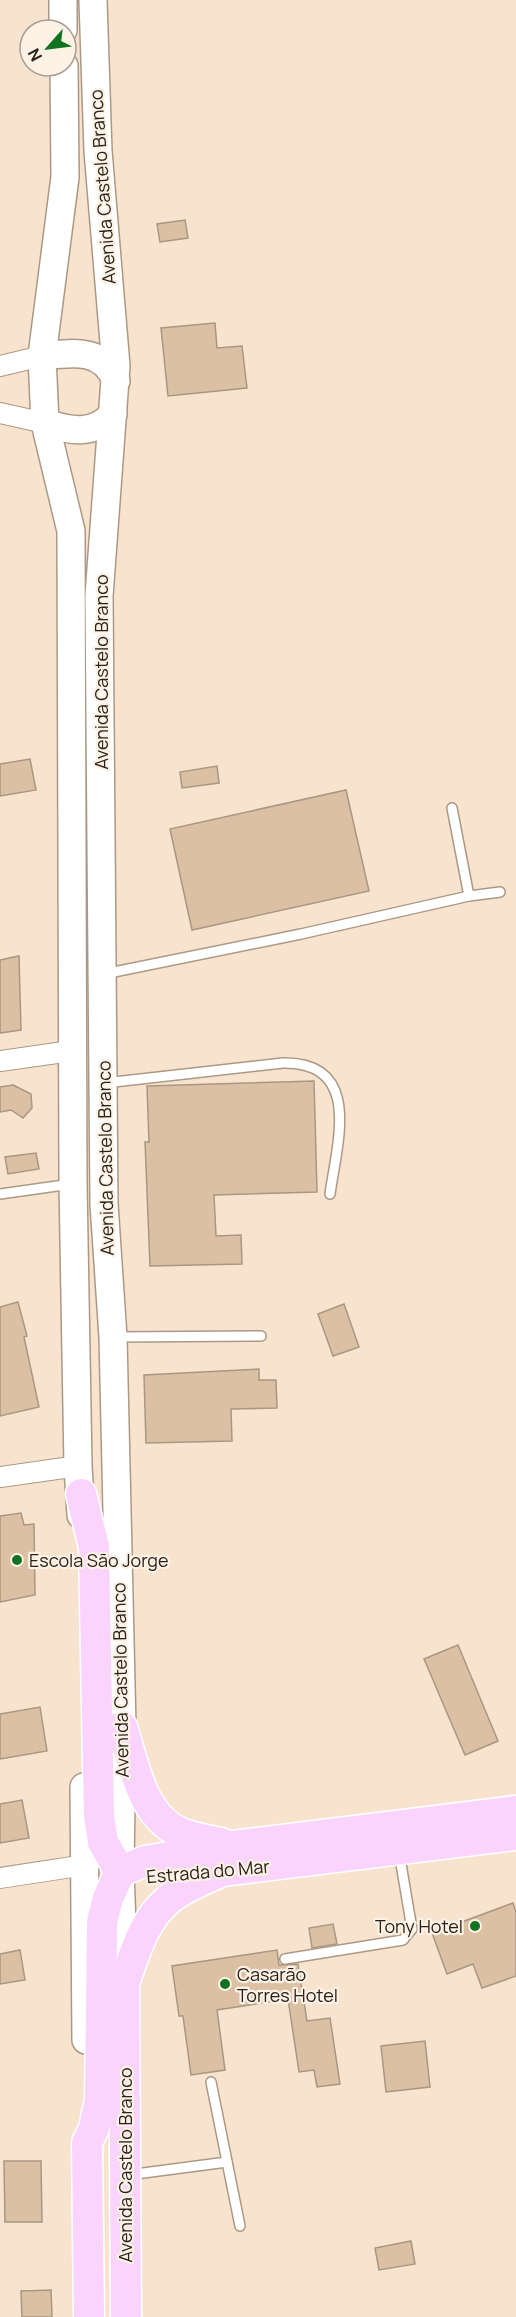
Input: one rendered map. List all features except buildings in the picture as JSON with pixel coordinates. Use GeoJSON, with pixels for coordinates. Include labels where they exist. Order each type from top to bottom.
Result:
{"type":"FeatureCollection","features":[{"type":"Feature","properties":{"kind":"main road"},"geometry":{"type":"LineString","coordinates":[[63,0],[63,18]]}},
{"type":"Feature","properties":{"kind":"main road","name":"Avenida Castelo Branco"},"geometry":{"type":"LineString","coordinates":[[93,0],[98,151],[116,381],[99,596],[104,1204],[113,1337],[122,1727],[120,1872],[124,1983],[126,2317]]}},
{"type":"Feature","properties":{"kind":"main road","name":"Avenida Castelo Branco"},"geometry":{"type":"LineString","coordinates":[[64,78],[65,177],[42,356],[45,423],[71,531],[73,1184],[80,1480],[89,2317]]}},
{"type":"Feature","properties":{"kind":"main road"},"geometry":{"type":"LineString","coordinates":[[42,356],[92,355],[112,369],[116,381]]}},
{"type":"Feature","properties":{"kind":"main road"},"geometry":{"type":"LineString","coordinates":[[45,423],[60,428],[84,431],[105,422],[113,414]]}},
{"type":"Feature","properties":{"kind":"main road"},"geometry":{"type":"LineString","coordinates":[[80,1480],[94,1547],[99,1816],[103,1842],[120,1872],[108,1898],[102,1922],[100,2100],[94,2128],[87,2143]]}},
{"type":"Feature","properties":{"kind":"main road"},"geometry":{"type":"LineString","coordinates":[[122,1727],[145,1796],[159,1817],[182,1834],[233,1846]]}},
{"type":"Feature","properties":{"kind":"main road","name":"Estrada do Mar"},"geometry":{"type":"LineString","coordinates":[[120,1872],[146,1861],[233,1846],[516,1811]]}},
{"type":"Feature","properties":{"kind":"main road","name":"Estrada do Mar"},"geometry":{"type":"LineString","coordinates":[[120,1872],[152,1877],[218,1873],[516,1835]]}},
{"type":"Feature","properties":{"kind":"main road"},"geometry":{"type":"LineString","coordinates":[[124,1983],[140,1938],[157,1911],[181,1891],[218,1873]]}},
{"type":"Feature","properties":{"kind":"street"},"geometry":{"type":"LineString","coordinates":[[0,366],[42,356]]}},
{"type":"Feature","properties":{"kind":"street"},"geometry":{"type":"LineString","coordinates":[[0,413],[45,423]]}},
{"type":"Feature","properties":{"kind":"street"},"geometry":{"type":"LineString","coordinates":[[0,1061],[72,1051]]}},
{"type":"Feature","properties":{"kind":"street"},"geometry":{"type":"LineString","coordinates":[[0,1477],[80,1480]]}},
{"type":"Feature","properties":{"kind":"street"},"geometry":{"type":"LineString","coordinates":[[0,1878],[85,1865]]}},
{"type":"Feature","properties":{"kind":"lane"},"geometry":{"type":"LineString","coordinates":[[452,808],[469,896]]}},
{"type":"Feature","properties":{"kind":"lane"},"geometry":{"type":"LineString","coordinates":[[102,974],[301,934],[469,896],[500,892]]}},
{"type":"Feature","properties":{"kind":"lane"},"geometry":{"type":"LineString","coordinates":[[103,1083],[283,1063],[308,1065],[317,1069],[332,1081],[340,1108],[330,1194]]}},
{"type":"Feature","properties":{"kind":"lane"},"geometry":{"type":"LineString","coordinates":[[0,1194],[73,1184]]}},
{"type":"Feature","properties":{"kind":"lane"},"geometry":{"type":"LineString","coordinates":[[113,1337],[261,1336]]}},
{"type":"Feature","properties":{"kind":"lane"},"geometry":{"type":"LineString","coordinates":[[285,1959],[403,1940],[412,1929],[399,1850]]}},
{"type":"Feature","properties":{"kind":"lane"},"geometry":{"type":"LineString","coordinates":[[211,2082],[240,2226]]}},
{"type":"Feature","properties":{"kind":"lane"},"geometry":{"type":"LineString","coordinates":[[126,2176],[227,2162]]}},
{"type":"Feature","properties":{"kind":"place","name":"Escola São Jorge"},"geometry":{"type":"Point","coordinates":[17,1560]}},
{"type":"Feature","properties":{"kind":"place","name":"Tony Hotel"},"geometry":{"type":"Point","coordinates":[475,1926]}},
{"type":"Feature","properties":{"kind":"place","name":"Casarão Torres Hotel"},"geometry":{"type":"Point","coordinates":[225,1984]}}]}
